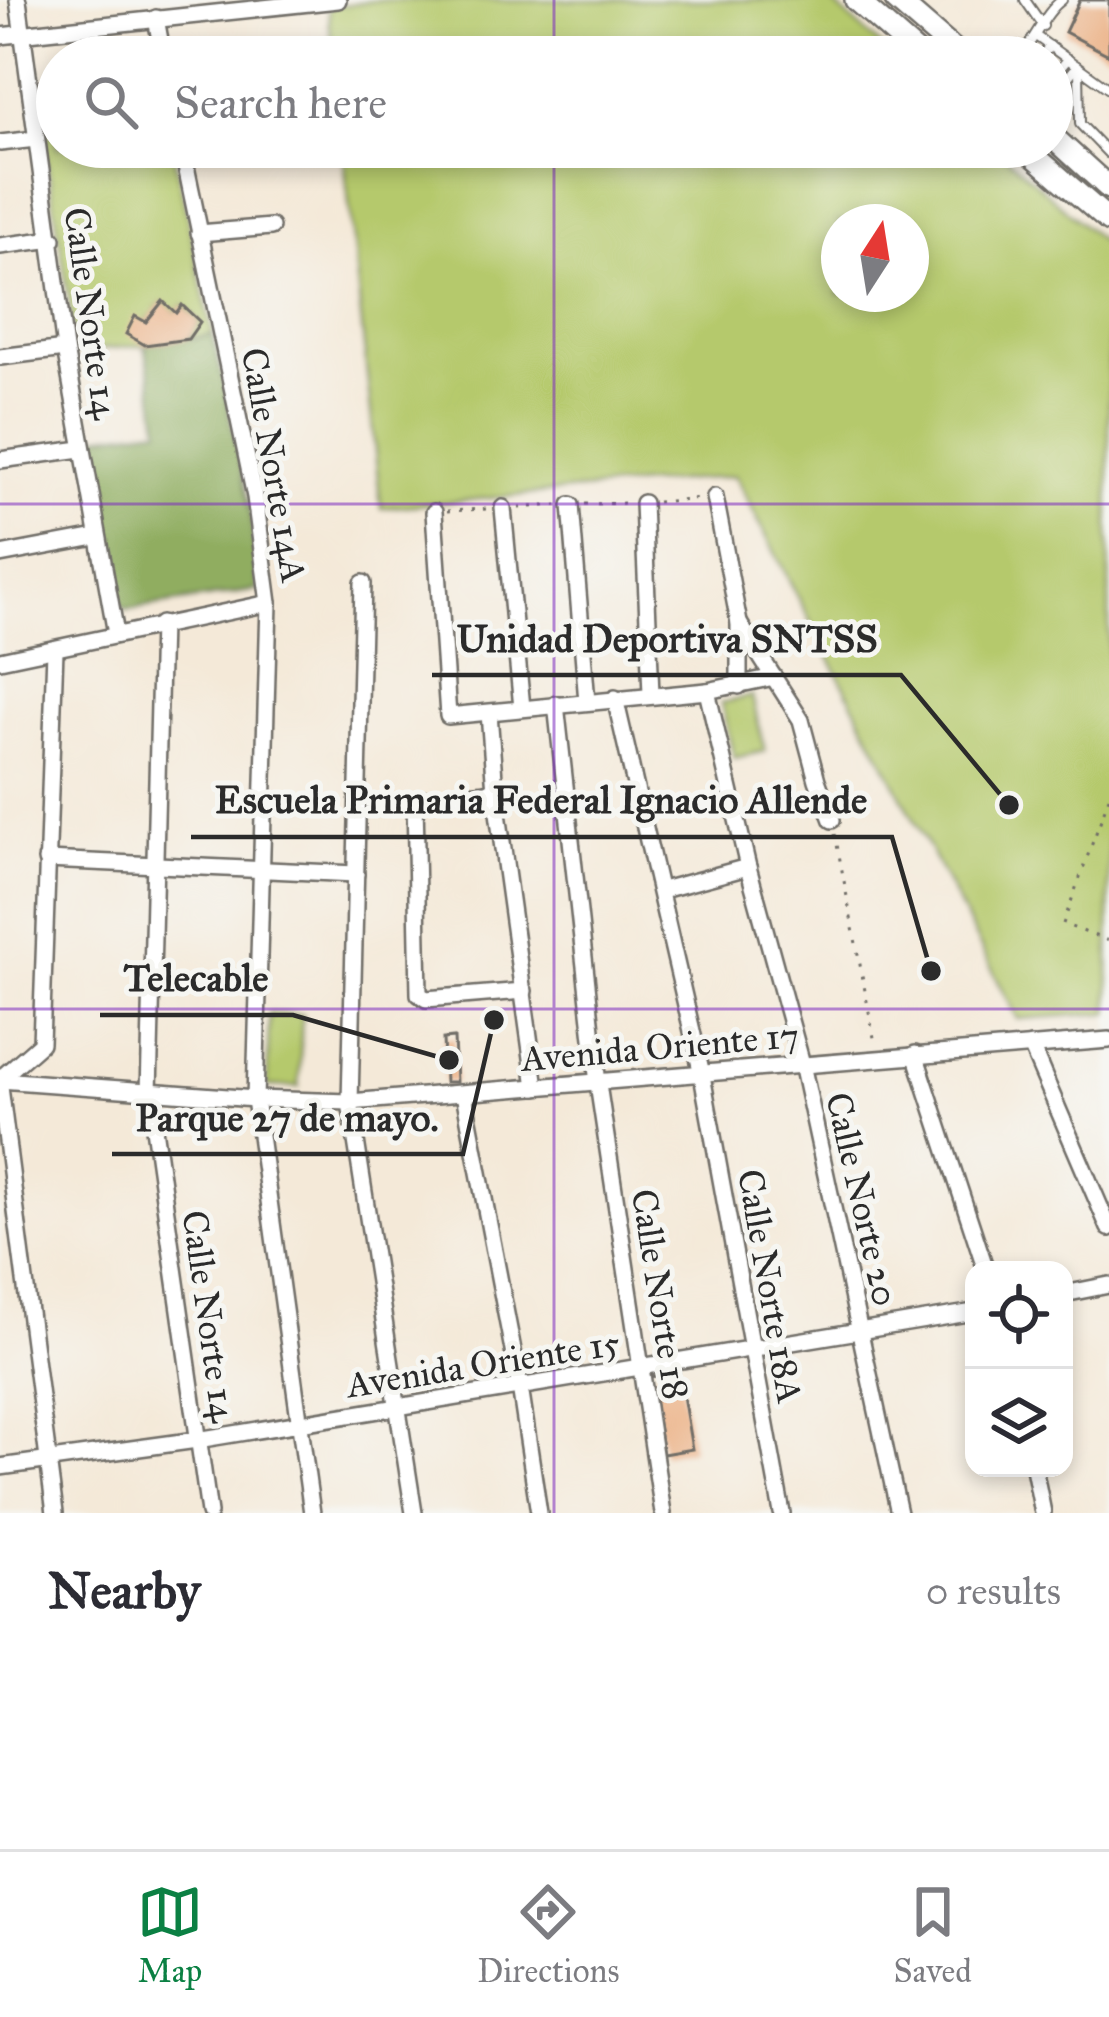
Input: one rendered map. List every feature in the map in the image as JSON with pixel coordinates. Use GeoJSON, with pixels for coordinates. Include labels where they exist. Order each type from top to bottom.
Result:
{"type":"FeatureCollection","features":[{"type":"Feature","properties":{"kind":"main road"},"geometry":{"type":"LineString","coordinates":[[856,0],[897,36]]}},
{"type":"Feature","properties":{"kind":"main road"},"geometry":{"type":"LineString","coordinates":[[896,0],[938,36]]}},
{"type":"Feature","properties":{"kind":"main road"},"geometry":{"type":"LineString","coordinates":[[1073,155],[1109,188]]}},
{"type":"Feature","properties":{"kind":"main road"},"geometry":{"type":"LineString","coordinates":[[1048,168],[1109,221]]}},
{"type":"Feature","properties":{"kind":"street","name":"Calle Norte 14"},"geometry":{"type":"LineString","coordinates":[[18,0],[36,139]]}},
{"type":"Feature","properties":{"kind":"street"},"geometry":{"type":"LineString","coordinates":[[0,36],[156,19],[231,5],[338,0]]}},
{"type":"Feature","properties":{"kind":"street"},"geometry":{"type":"LineString","coordinates":[[156,19],[160,36]]}},
{"type":"Feature","properties":{"kind":"street"},"geometry":{"type":"LineString","coordinates":[[0,143],[36,139]]}},
{"type":"Feature","properties":{"kind":"street","name":"Calle Norte 14"},"geometry":{"type":"LineString","coordinates":[[41,168],[65,350],[116,634]]}},
{"type":"Feature","properties":{"kind":"street","name":"Calle Norte 14A"},"geometry":{"type":"LineString","coordinates":[[186,168],[252,480],[269,603],[255,1100],[312,1513]]}},
{"type":"Feature","properties":{"kind":"street"},"geometry":{"type":"LineString","coordinates":[[199,233],[271,227]]}},
{"type":"Feature","properties":{"kind":"street"},"geometry":{"type":"LineString","coordinates":[[0,246],[53,239]]}},
{"type":"Feature","properties":{"kind":"street"},"geometry":{"type":"LineString","coordinates":[[0,357],[65,350]]}},
{"type":"Feature","properties":{"kind":"street"},"geometry":{"type":"LineString","coordinates":[[0,460],[81,449]]}},
{"type":"Feature","properties":{"kind":"street"},"geometry":{"type":"LineString","coordinates":[[715,497],[739,623],[739,686]]}},
{"type":"Feature","properties":{"kind":"street"},"geometry":{"type":"LineString","coordinates":[[644,503],[651,694]]}},
{"type":"Feature","properties":{"kind":"street"},"geometry":{"type":"LineString","coordinates":[[571,505],[586,701]]}},
{"type":"Feature","properties":{"kind":"street"},"geometry":{"type":"LineString","coordinates":[[503,508],[522,708]]}},
{"type":"Feature","properties":{"kind":"street"},"geometry":{"type":"LineString","coordinates":[[434,512],[448,716],[707,691],[774,677]]}},
{"type":"Feature","properties":{"kind":"street"},"geometry":{"type":"LineString","coordinates":[[0,554],[96,537]]}},
{"type":"Feature","properties":{"kind":"street"},"geometry":{"type":"LineString","coordinates":[[363,583],[350,1102],[414,1513]]}},
{"type":"Feature","properties":{"kind":"street"},"geometry":{"type":"LineString","coordinates":[[0,660],[269,603]]}},
{"type":"Feature","properties":{"kind":"street"},"geometry":{"type":"LineString","coordinates":[[739,623],[801,720],[832,820]]}},
{"type":"Feature","properties":{"kind":"street","name":"Calle Norte 14"},"geometry":{"type":"LineString","coordinates":[[161,624],[149,1093],[209,1513]]}},
{"type":"Feature","properties":{"kind":"street"},"geometry":{"type":"LineString","coordinates":[[55,650],[41,1043],[0,1082],[56,1513]]}},
{"type":"Feature","properties":{"kind":"street","name":"Calle Norte 20"},"geometry":{"type":"LineString","coordinates":[[707,691],[748,867],[802,1064],[899,1513]]}},
{"type":"Feature","properties":{"kind":"street","name":"Calle Norte 18A"},"geometry":{"type":"LineString","coordinates":[[615,698],[701,1070],[782,1513]]}},
{"type":"Feature","properties":{"kind":"street","name":"Calle Norte 18"},"geometry":{"type":"LineString","coordinates":[[556,704],[598,1084],[663,1513]]}},
{"type":"Feature","properties":{"kind":"street"},"geometry":{"type":"LineString","coordinates":[[489,712],[495,790],[536,1087]]}},
{"type":"Feature","properties":{"kind":"street"},"geometry":{"type":"LineString","coordinates":[[495,790],[415,800],[422,998],[524,992]]}},
{"type":"Feature","properties":{"kind":"street"},"geometry":{"type":"LineString","coordinates":[[46,860],[356,874]]}},
{"type":"Feature","properties":{"kind":"street"},"geometry":{"type":"LineString","coordinates":[[662,890],[748,867]]}},
{"type":"Feature","properties":{"kind":"street","name":"Avenida Oriente 17"},"geometry":{"type":"LineString","coordinates":[[0,1082],[350,1102],[1109,1040]]}},
{"type":"Feature","properties":{"kind":"street"},"geometry":{"type":"LineString","coordinates":[[1031,1046],[1109,1228]]}},
{"type":"Feature","properties":{"kind":"street"},"geometry":{"type":"LineString","coordinates":[[915,1054],[983,1261]]}},
{"type":"Feature","properties":{"kind":"street"},"geometry":{"type":"LineString","coordinates":[[464,1094],[539,1513]]}},
{"type":"Feature","properties":{"kind":"street"},"geometry":{"type":"LineString","coordinates":[[1073,1292],[1109,1285]]}},
{"type":"Feature","properties":{"kind":"street","name":"Avenida Oriente 15"},"geometry":{"type":"LineString","coordinates":[[0,1466],[197,1440],[965,1313]]}},
{"type":"Feature","properties":{"kind":"street"},"geometry":{"type":"LineString","coordinates":[[1036,1477],[1043,1513]]}},
{"type":"Feature","properties":{"kind":"lane"},"geometry":{"type":"LineString","coordinates":[[1025,0],[1043,26]]}},
{"type":"Feature","properties":{"kind":"lane"},"geometry":{"type":"LineString","coordinates":[[1038,36],[1045,16],[1061,0]]}},
{"type":"Feature","properties":{"kind":"lane"},"geometry":{"type":"LineString","coordinates":[[1075,64],[1109,89]]}},
{"type":"Feature","properties":{"kind":"lane"},"geometry":{"type":"LineString","coordinates":[[1075,64],[1080,124],[1109,154]]}},
{"type":"Feature","properties":{"kind":"path"},"geometry":{"type":"LineString","coordinates":[[1109,797],[1063,925],[1109,941]]}},
{"type":"Feature","properties":{"kind":"path"},"geometry":{"type":"LineString","coordinates":[[832,820],[878,1057]]}},
{"type":"Feature","properties":{"kind":"green space"},"geometry":{"type":"Polygon","coordinates":[[[379,0],[829,0],[869,36],[331,36],[328,7],[379,0]]]}},
{"type":"Feature","properties":{"kind":"green space"},"geometry":{"type":"Polygon","coordinates":[[[48,168],[177,168],[213,335],[188,339],[200,322],[183,305],[176,313],[163,302],[146,322],[145,345],[77,352],[48,168]]]}},
{"type":"Feature","properties":{"kind":"green space"},"geometry":{"type":"Polygon","coordinates":[[[345,168],[1019,168],[1109,248],[1109,1013],[1018,1019],[735,476],[381,508],[345,168]]]}},
{"type":"Feature","properties":{"kind":"green space"},"geometry":{"type":"Polygon","coordinates":[[[213,335],[251,516],[258,590],[127,610],[116,602],[89,437],[160,428],[145,345],[213,335]]]}},
{"type":"Feature","properties":{"kind":"green space"},"geometry":{"type":"Polygon","coordinates":[[[752,696],[765,751],[734,758],[721,703],[752,696]]]}},
{"type":"Feature","properties":{"kind":"green space"},"geometry":{"type":"Polygon","coordinates":[[[269,1014],[302,1015],[299,1087],[267,1086],[269,1014]]]}},
{"type":"Feature","properties":{"kind":"building"},"geometry":{"type":"Polygon","coordinates":[[[1080,0],[1109,0],[1109,55],[1065,32],[1080,0]]]}},
{"type":"Feature","properties":{"kind":"building"},"geometry":{"type":"Polygon","coordinates":[[[163,301],[176,313],[182,305],[200,322],[188,339],[145,345],[126,334],[135,316],[146,322],[163,301]]]}},
{"type":"Feature","properties":{"kind":"building"},"geometry":{"type":"Polygon","coordinates":[[[454,1038],[456,1082],[445,1082],[443,1039],[454,1038]]]}},
{"type":"Feature","properties":{"kind":"building"},"geometry":{"type":"Polygon","coordinates":[[[679,1372],[692,1449],[663,1454],[650,1377],[679,1372]]]}},
{"type":"Feature","properties":{"kind":"place","name":"Unidad Deportiva SNTSS"},"geometry":{"type":"Point","coordinates":[1009,805]}},
{"type":"Feature","properties":{"kind":"place","name":"Escuela Primaria Federal Ignacio Allende"},"geometry":{"type":"Point","coordinates":[931,971]}},
{"type":"Feature","properties":{"kind":"place","name":"Parque 27 de mayo."},"geometry":{"type":"Point","coordinates":[494,1020]}},
{"type":"Feature","properties":{"kind":"place","name":"Telecable"},"geometry":{"type":"Point","coordinates":[449,1060]}}]}
